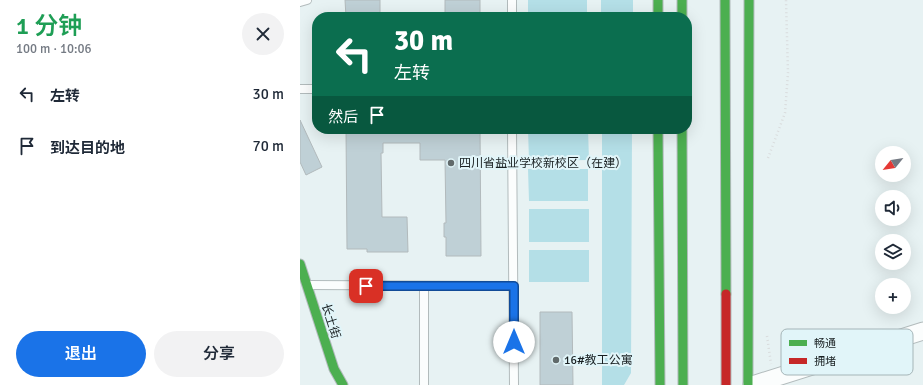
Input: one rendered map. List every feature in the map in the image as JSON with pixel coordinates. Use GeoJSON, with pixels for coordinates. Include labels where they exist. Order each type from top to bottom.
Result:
{"type":"FeatureCollection","features":[{"type":"Feature","properties":{"kind":"main road"},"geometry":{"type":"LineString","coordinates":[[658,0],[658,12]]}},
{"type":"Feature","properties":{"kind":"main road"},"geometry":{"type":"LineString","coordinates":[[682,0],[682,12]]}},
{"type":"Feature","properties":{"kind":"main road"},"geometry":{"type":"LineString","coordinates":[[725,0],[727,385]]}},
{"type":"Feature","properties":{"kind":"main road"},"geometry":{"type":"LineString","coordinates":[[748,385],[749,0]]}},
{"type":"Feature","properties":{"kind":"main road"},"geometry":{"type":"LineString","coordinates":[[658,134],[660,385]]}},
{"type":"Feature","properties":{"kind":"main road"},"geometry":{"type":"LineString","coordinates":[[682,134],[683,385]]}},
{"type":"Feature","properties":{"kind":"main road"},"geometry":{"type":"LineString","coordinates":[[740,309],[749,249]]}},
{"type":"Feature","properties":{"kind":"main road"},"geometry":{"type":"LineString","coordinates":[[659,252],[668,314]]}},
{"type":"Feature","properties":{"kind":"main road","name":"长土街"},"geometry":{"type":"LineString","coordinates":[[300,264],[334,369],[343,385]]}},
{"type":"Feature","properties":{"kind":"main road"},"geometry":{"type":"LineString","coordinates":[[727,385],[735,340]]}},
{"type":"Feature","properties":{"kind":"main road"},"geometry":{"type":"LineString","coordinates":[[674,354],[679,385]]}},
{"type":"Feature","properties":{"kind":"street"},"geometry":{"type":"LineString","coordinates":[[913,334],[923,331]]}},
{"type":"Feature","properties":{"kind":"street"},"geometry":{"type":"LineString","coordinates":[[752,385],[786,375]]}},
{"type":"Feature","properties":{"kind":"lane"},"geometry":{"type":"LineString","coordinates":[[300,2],[307,0]]}},
{"type":"Feature","properties":{"kind":"lane"},"geometry":{"type":"LineString","coordinates":[[512,0],[512,12]]}},
{"type":"Feature","properties":{"kind":"lane"},"geometry":{"type":"LineString","coordinates":[[300,89],[312,89]]}},
{"type":"Feature","properties":{"kind":"lane"},"geometry":{"type":"LineString","coordinates":[[512,134],[514,385]]}},
{"type":"Feature","properties":{"kind":"lane"},"geometry":{"type":"LineString","coordinates":[[306,286],[514,286]]}},
{"type":"Feature","properties":{"kind":"lane"},"geometry":{"type":"LineString","coordinates":[[424,286],[424,385]]}},
{"type":"Feature","properties":{"kind":"path"},"geometry":{"type":"LineString","coordinates":[[768,163],[768,156],[786,113],[788,73],[786,0]]}},
{"type":"Feature","properties":{"kind":"path"},"geometry":{"type":"LineString","coordinates":[[767,334],[773,379]]}},
{"type":"Feature","properties":{"kind":"shaded area"},"geometry":{"type":"Polygon","coordinates":[[[528,0],[587,0],[587,12],[528,12],[528,0]]]}},
{"type":"Feature","properties":{"kind":"shaded area"},"geometry":{"type":"Polygon","coordinates":[[[601,0],[633,0],[633,12],[601,12],[601,0]]]}},
{"type":"Feature","properties":{"kind":"shaded area"},"geometry":{"type":"Polygon","coordinates":[[[528,134],[588,134],[589,160],[529,161],[528,134]]]}},
{"type":"Feature","properties":{"kind":"shaded area"},"geometry":{"type":"Polygon","coordinates":[[[602,134],[632,134],[631,373],[624,385],[602,385],[602,134]]]}},
{"type":"Feature","properties":{"kind":"shaded area"},"geometry":{"type":"Polygon","coordinates":[[[528,169],[588,169],[588,201],[529,201],[528,169]]]}},
{"type":"Feature","properties":{"kind":"shaded area"},"geometry":{"type":"Polygon","coordinates":[[[529,209],[589,209],[589,242],[529,242],[529,209]]]}},
{"type":"Feature","properties":{"kind":"shaded area"},"geometry":{"type":"Polygon","coordinates":[[[529,250],[589,250],[589,282],[529,282],[529,250]]]}},
{"type":"Feature","properties":{"kind":"building"},"geometry":{"type":"Polygon","coordinates":[[[345,0],[380,0],[380,12],[346,12],[345,0]]]}},
{"type":"Feature","properties":{"kind":"building"},"geometry":{"type":"Polygon","coordinates":[[[445,0],[480,0],[480,12],[445,12],[445,0]]]}},
{"type":"Feature","properties":{"kind":"building"},"geometry":{"type":"Polygon","coordinates":[[[300,120],[322,167],[306,175],[300,162],[300,120]]]}},
{"type":"Feature","properties":{"kind":"building"},"geometry":{"type":"Polygon","coordinates":[[[346,134],[480,134],[481,256],[446,256],[446,237],[444,237],[444,223],[446,223],[445,160],[420,160],[420,143],[383,143],[383,153],[381,153],[382,217],[407,217],[408,252],[367,252],[367,249],[347,249],[346,134]]]}},
{"type":"Feature","properties":{"kind":"building","name":"16#教工公寓"},"geometry":{"type":"Polygon","coordinates":[[[540,312],[572,312],[573,385],[540,385],[540,312]]]}},
{"type":"Feature","properties":{"kind":"traffic: fast"},"geometry":{"type":"LineString","coordinates":[[658,0],[658,12]]}},
{"type":"Feature","properties":{"kind":"traffic: fast"},"geometry":{"type":"LineString","coordinates":[[682,0],[682,12]]}},
{"type":"Feature","properties":{"kind":"traffic: fast"},"geometry":{"type":"LineString","coordinates":[[725,0],[726,294]]}},
{"type":"Feature","properties":{"kind":"traffic: fast"},"geometry":{"type":"LineString","coordinates":[[748,385],[749,0]]}},
{"type":"Feature","properties":{"kind":"traffic: fast"},"geometry":{"type":"LineString","coordinates":[[658,134],[660,385]]}},
{"type":"Feature","properties":{"kind":"traffic: fast"},"geometry":{"type":"LineString","coordinates":[[682,134],[683,385]]}},
{"type":"Feature","properties":{"kind":"traffic: fast"},"geometry":{"type":"LineString","coordinates":[[300,264],[334,369],[343,385]]}},
{"type":"Feature","properties":{"kind":"traffic: jam"},"geometry":{"type":"LineString","coordinates":[[726,294],[726,385]]}},
{"type":"Feature","properties":{"kind":"place","name":"四川省盐业学校新校区（在建）"},"geometry":{"type":"Point","coordinates":[451,163]}},
{"type":"Feature","properties":{"kind":"place","name":"16#教工公寓"},"geometry":{"type":"Point","coordinates":[556,360]}},
{"type":"Feature","properties":{"kind":"route"},"geometry":{"type":"LineString","coordinates":[[366,286],[514,286],[514,342]]}}]}
